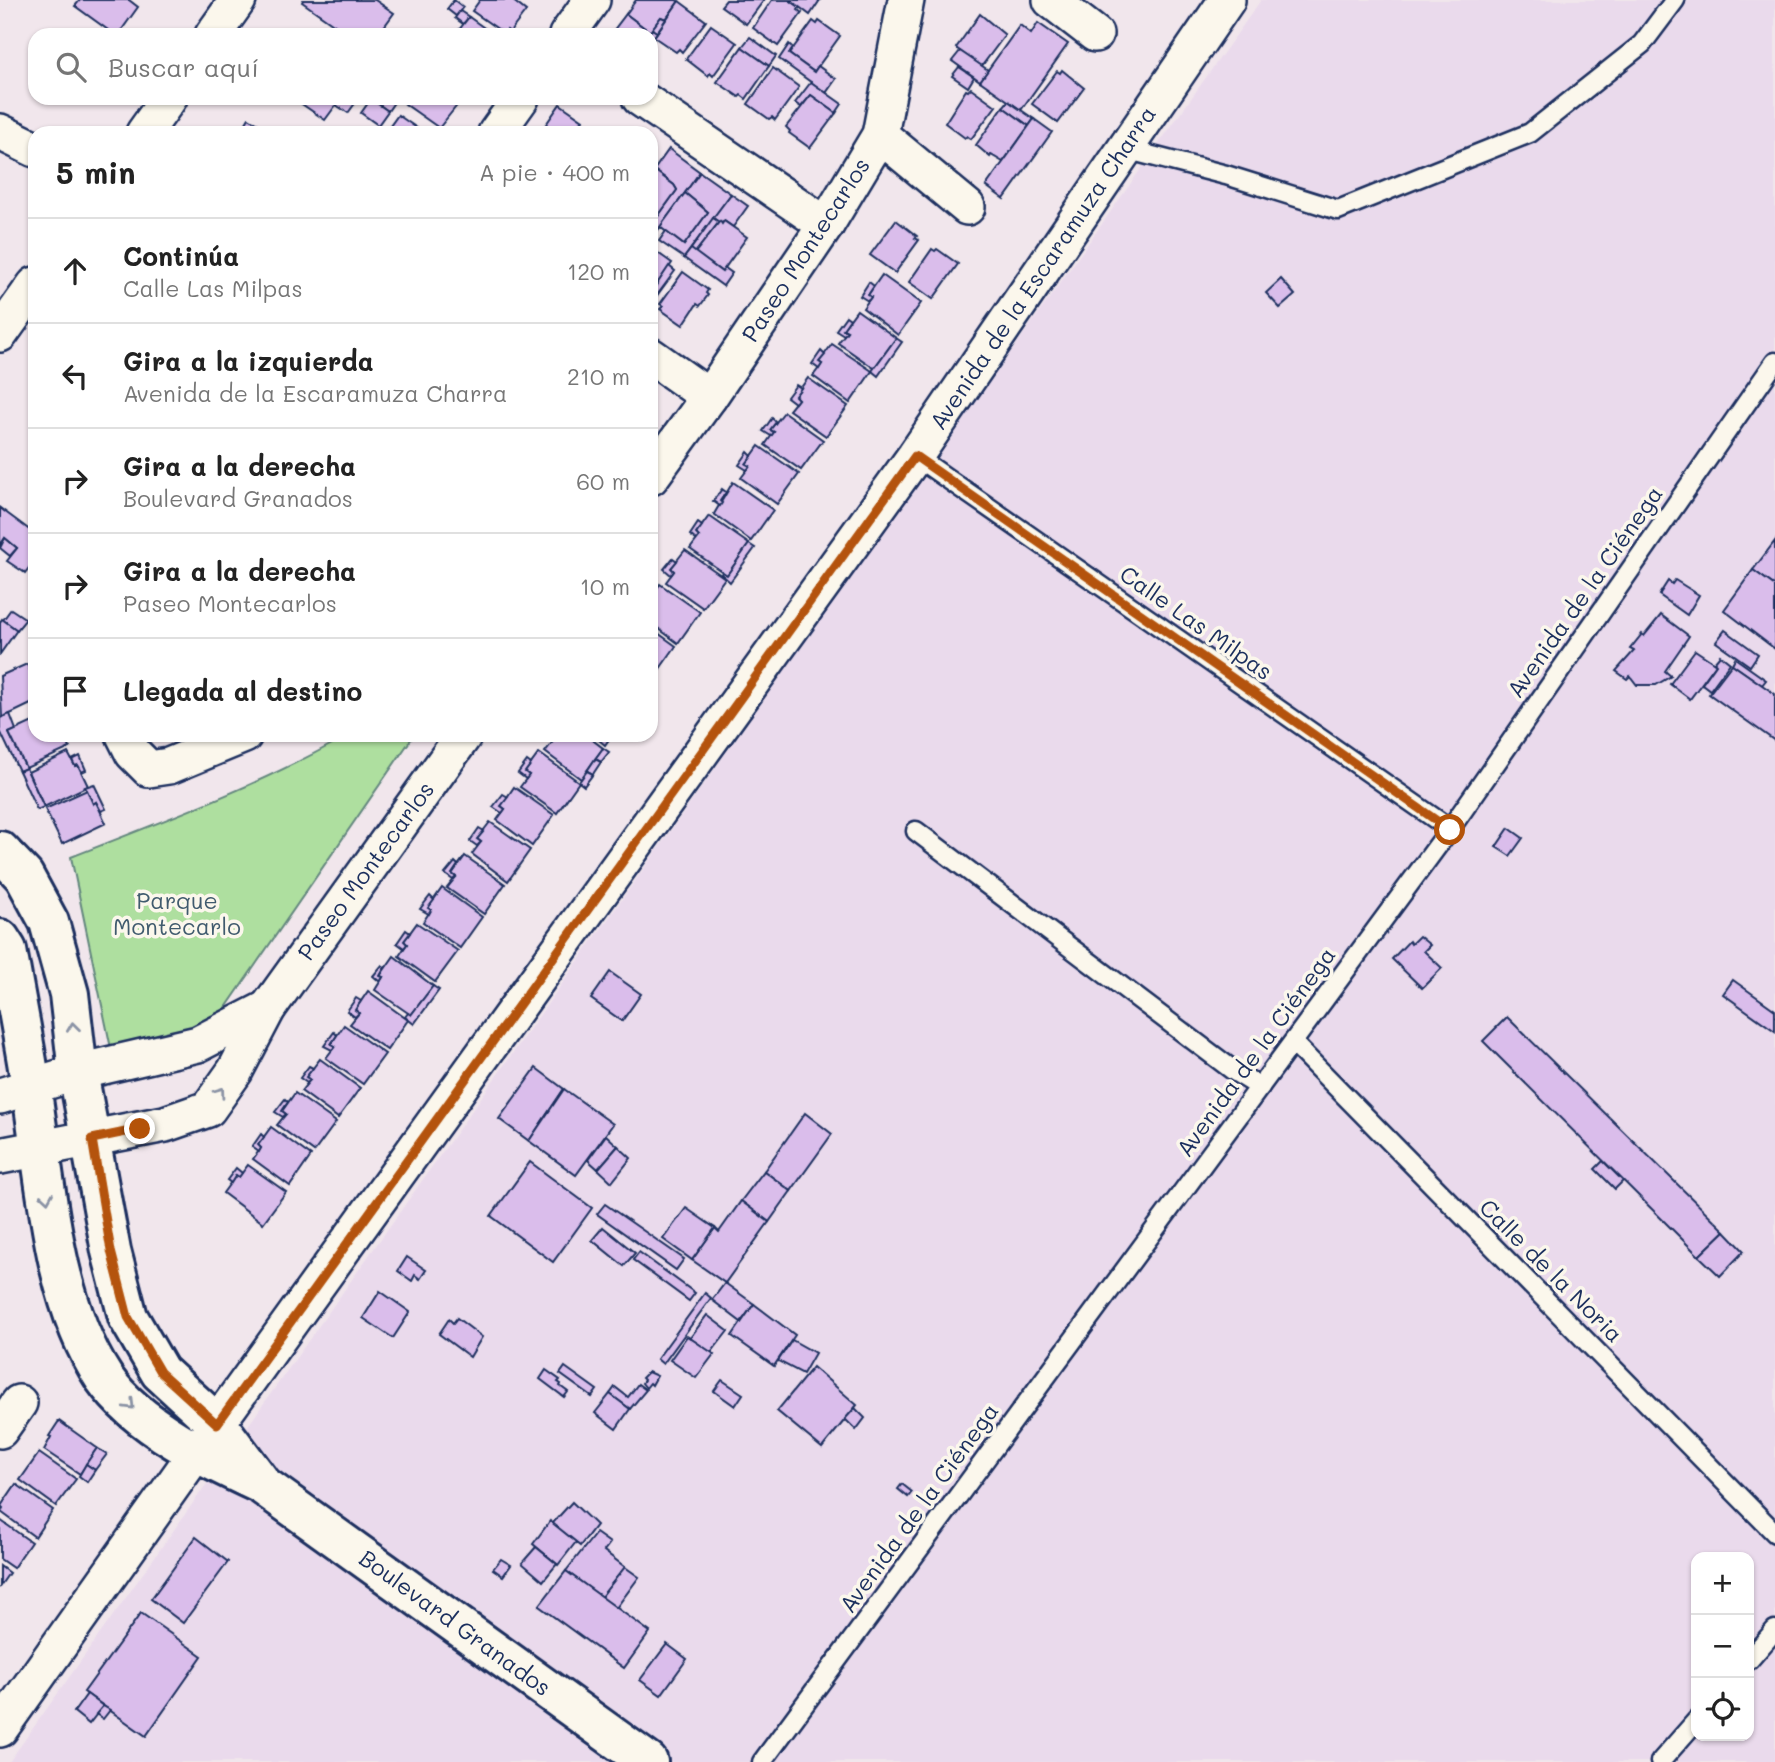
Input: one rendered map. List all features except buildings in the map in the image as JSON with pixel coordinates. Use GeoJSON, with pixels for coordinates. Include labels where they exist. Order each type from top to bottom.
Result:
{"type":"FeatureCollection","features":[{"type":"Feature","properties":{"kind":"street"},"geometry":{"type":"LineString","coordinates":[[218,28],[238,0]]}},
{"type":"Feature","properties":{"kind":"street"},"geometry":{"type":"LineString","coordinates":[[572,28],[592,0]]}},
{"type":"Feature","properties":{"kind":"street"},"geometry":{"type":"LineString","coordinates":[[1051,0],[1095,34]]}},
{"type":"Feature","properties":{"kind":"street","name":"Avenida de la Escaramuza Charra"},"geometry":{"type":"LineString","coordinates":[[0,1729],[915,456],[1227,0]]}},
{"type":"Feature","properties":{"kind":"street","name":"Paseo Montecarlos"},"geometry":{"type":"LineString","coordinates":[[658,467],[826,225],[880,135],[901,3]]}},
{"type":"Feature","properties":{"kind":"street"},"geometry":{"type":"LineString","coordinates":[[149,126],[164,105]]}},
{"type":"Feature","properties":{"kind":"street"},"geometry":{"type":"LineString","coordinates":[[501,126],[516,105]]}},
{"type":"Feature","properties":{"kind":"street"},"geometry":{"type":"LineString","coordinates":[[650,105],[826,225]]}},
{"type":"Feature","properties":{"kind":"street"},"geometry":{"type":"LineString","coordinates":[[0,132],[28,146]]}},
{"type":"Feature","properties":{"kind":"street"},"geometry":{"type":"LineString","coordinates":[[880,135],[968,206]]}},
{"type":"Feature","properties":{"kind":"street"},"geometry":{"type":"LineString","coordinates":[[0,334],[28,295]]}},
{"type":"Feature","properties":{"kind":"street"},"geometry":{"type":"LineString","coordinates":[[658,361],[709,397]]}},
{"type":"Feature","properties":{"kind":"street"},"geometry":{"type":"LineString","coordinates":[[127,742],[132,753],[149,769],[169,766],[227,742]]}},
{"type":"Feature","properties":{"kind":"street","name":"Paseo Montecarlos"},"geometry":{"type":"LineString","coordinates":[[0,1156],[165,1124],[208,1109],[235,1071],[268,1008],[459,742]]}},
{"type":"Feature","properties":{"kind":"street","name":"Boulevard Granados"},"geometry":{"type":"LineString","coordinates":[[0,851],[24,876],[50,922],[69,994],[78,1072],[111,1251],[128,1317],[160,1372],[206,1439],[261,1484],[648,1762]]}},
{"type":"Feature","properties":{"kind":"street","name":"Boulevard Granados"},"geometry":{"type":"LineString","coordinates":[[0,939],[6,950],[15,1091],[40,1148],[56,1257],[83,1339],[105,1379],[138,1413],[206,1439]]}},
{"type":"Feature","properties":{"kind":"street","name":"Paseo Montecarlos"},"geometry":{"type":"LineString","coordinates":[[15,1091],[78,1072],[198,1044],[268,1008]]}},
{"type":"Feature","properties":{"kind":"lane"},"geometry":{"type":"LineString","coordinates":[[1125,149],[1226,175],[1338,209],[1530,133],[1642,44],[1675,0]]}},
{"type":"Feature","properties":{"kind":"lane","name":"Avenida de la Ciénega"},"geometry":{"type":"LineString","coordinates":[[762,1762],[1450,830],[1775,362]]}},
{"type":"Feature","properties":{"kind":"lane","name":"Calle Las Milpas"},"geometry":{"type":"LineString","coordinates":[[915,456],[1450,830]]}},
{"type":"Feature","properties":{"kind":"lane"},"geometry":{"type":"LineString","coordinates":[[916,831],[1234,1071],[1260,1087]]}},
{"type":"Feature","properties":{"kind":"lane","name":"Calle de la Noria"},"geometry":{"type":"LineString","coordinates":[[1293,1043],[1775,1533]]}},
{"type":"Feature","properties":{"kind":"lane"},"geometry":{"type":"LineString","coordinates":[[1754,1654],[1775,1630]]}},
{"type":"Feature","properties":{"kind":"lane"},"geometry":{"type":"LineString","coordinates":[[1660,1762],[1691,1727]]}},
{"type":"Feature","properties":{"kind":"shaded area"},"geometry":{"type":"Polygon","coordinates":[[[1261,0],[1775,0],[1775,1762],[9,1762],[1261,0]]]}},
{"type":"Feature","properties":{"kind":"green space","name":"Parque Montecarlo"},"geometry":{"type":"Polygon","coordinates":[[[335,742],[409,742],[205,1038],[113,1058],[71,857],[247,786],[335,742]]]}},
{"type":"Feature","properties":{"kind":"route"},"geometry":{"type":"LineString","coordinates":[[140,1129],[92,1139],[111,1251],[128,1317],[160,1372],[217,1424],[915,456],[1450,830]]}}]}
